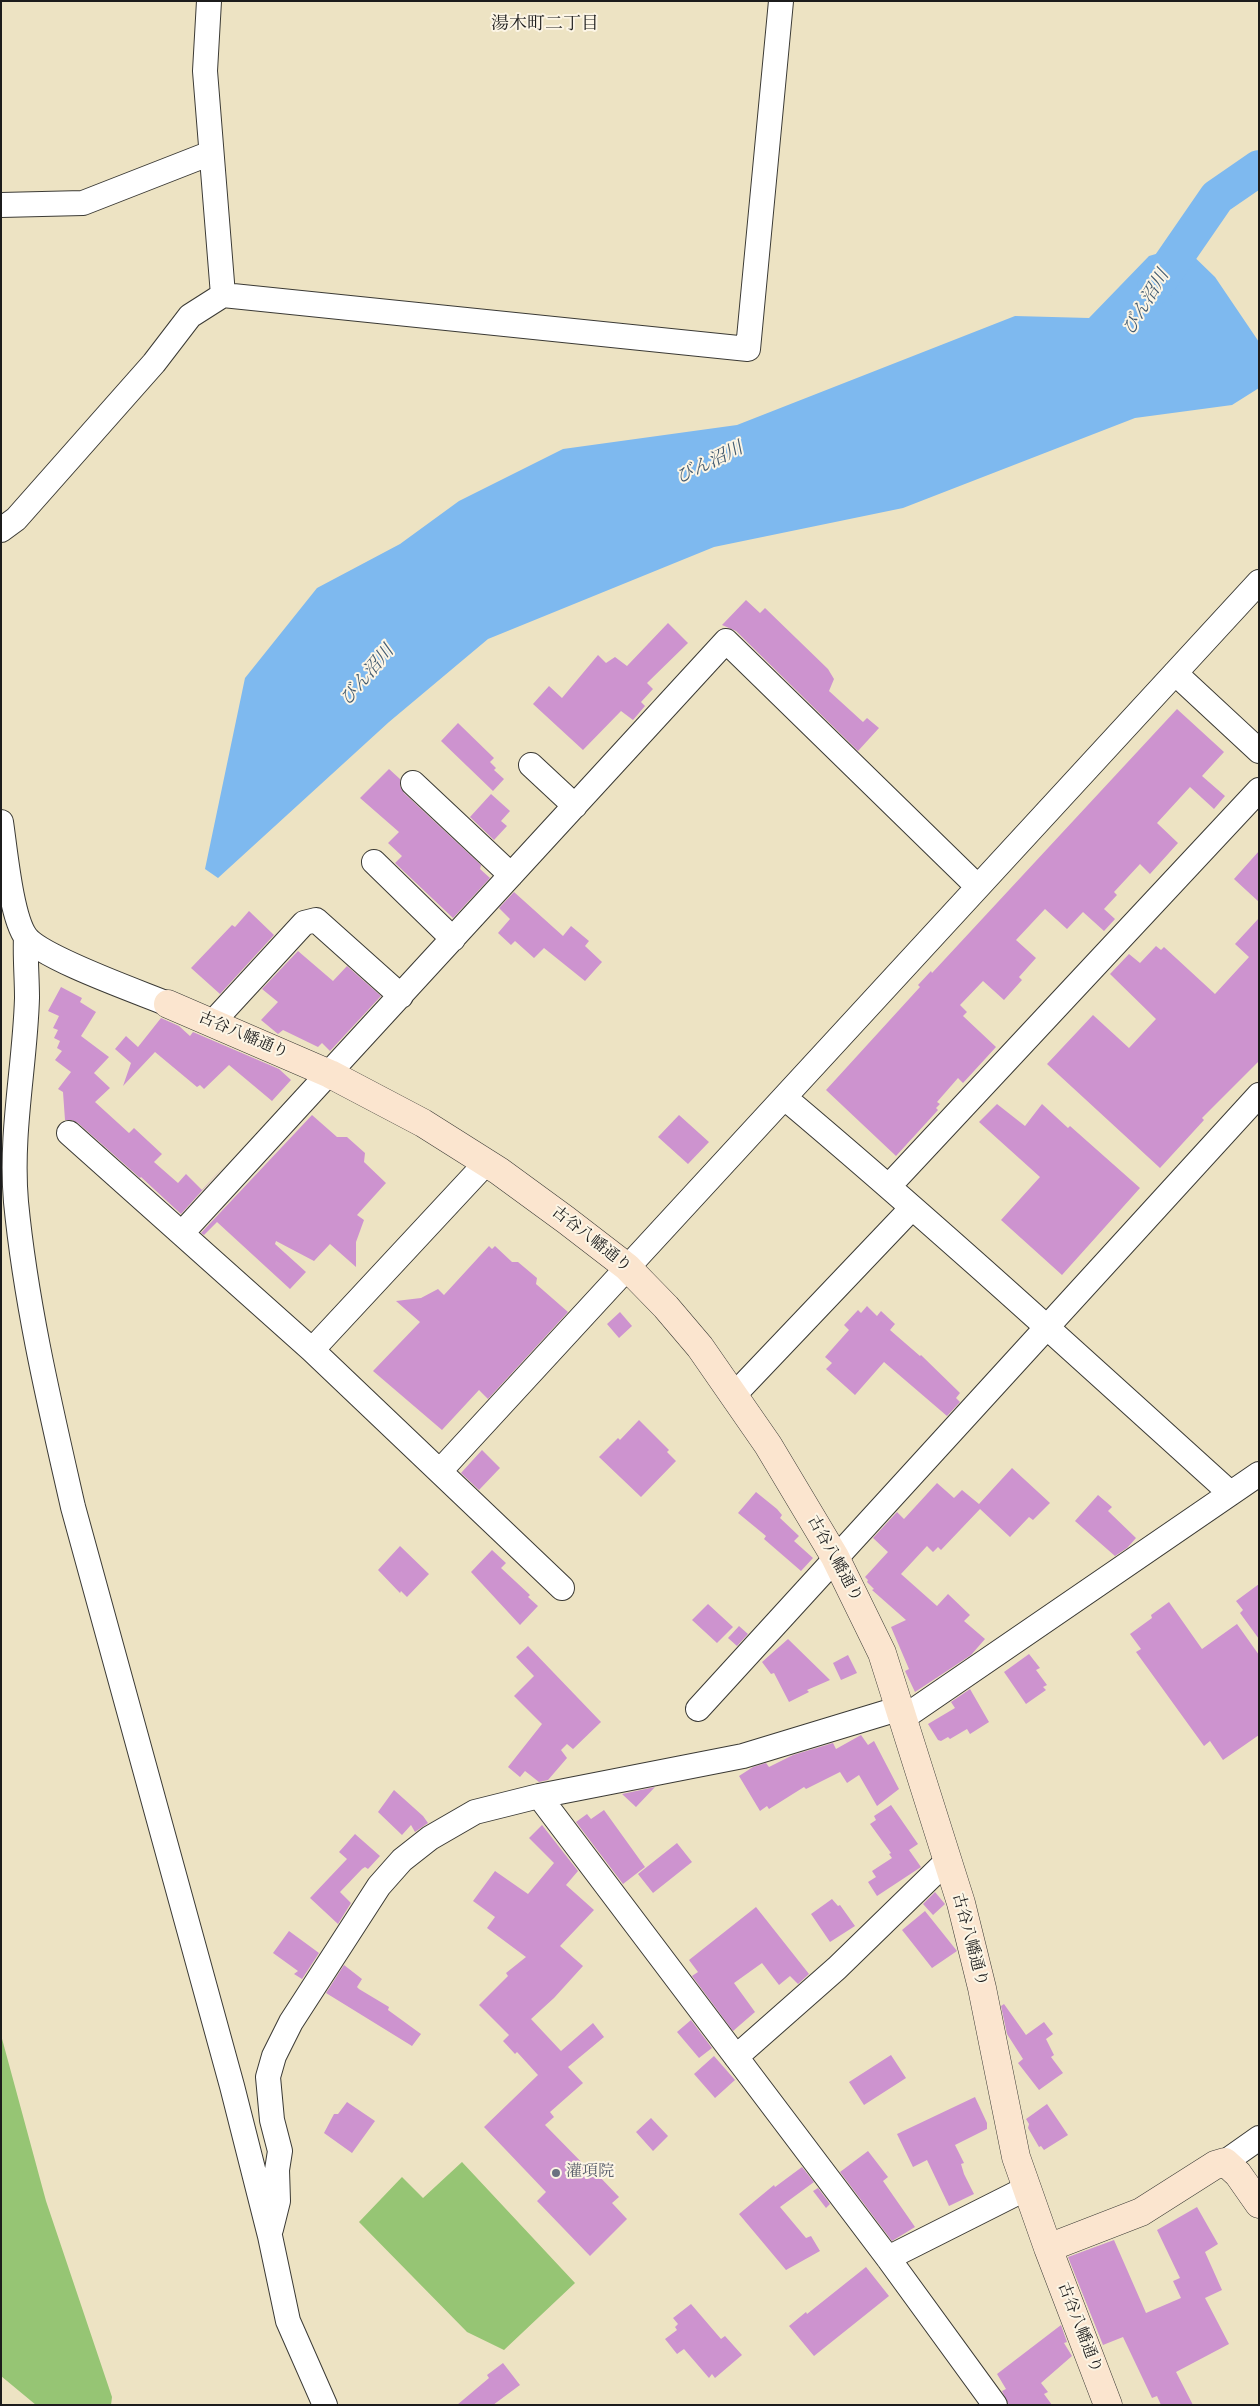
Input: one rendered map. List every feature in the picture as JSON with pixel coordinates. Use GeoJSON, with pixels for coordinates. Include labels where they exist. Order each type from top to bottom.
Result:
{"type":"FeatureCollection","features":[{"type":"Feature","properties":{"kind":"street"},"geometry":{"type":"LineString","coordinates":[[209,1],[205,71],[223,295]]}},
{"type":"Feature","properties":{"kind":"street"},"geometry":{"type":"LineString","coordinates":[[1,530],[16,519],[134,385],[190,316],[223,295],[748,349],[781,1]]}},
{"type":"Feature","properties":{"kind":"street"},"geometry":{"type":"LineString","coordinates":[[1,205],[83,203],[211,153]]}},
{"type":"Feature","properties":{"kind":"street"},"geometry":{"type":"LineString","coordinates":[[440,1471],[1259,582]]}},
{"type":"Feature","properties":{"kind":"street"},"geometry":{"type":"LineString","coordinates":[[182,1233],[726,641],[978,886]]}},
{"type":"Feature","properties":{"kind":"street"},"geometry":{"type":"LineString","coordinates":[[1175,673],[1259,751]]}},
{"type":"Feature","properties":{"kind":"street"},"geometry":{"type":"LineString","coordinates":[[531,765],[575,806]]}},
{"type":"Feature","properties":{"kind":"street"},"geometry":{"type":"LineString","coordinates":[[413,783],[512,875]]}},
{"type":"Feature","properties":{"kind":"street"},"geometry":{"type":"LineString","coordinates":[[889,1186],[1259,790]]}},
{"type":"Feature","properties":{"kind":"street"},"geometry":{"type":"LineString","coordinates":[[1,822],[16,912],[26,937],[27,997],[14,1160],[16,1201],[38,1346],[73,1507],[176,1879],[270,2236],[288,2321],[325,2405]]}},
{"type":"Feature","properties":{"kind":"street"},"geometry":{"type":"LineString","coordinates":[[374,862],[453,939]]}},
{"type":"Feature","properties":{"kind":"street"},"geometry":{"type":"LineString","coordinates":[[212,1023],[304,923],[316,920],[401,996]]}},
{"type":"Feature","properties":{"kind":"street"},"geometry":{"type":"LineString","coordinates":[[26,937],[50,954],[168,1004]]}},
{"type":"Feature","properties":{"kind":"street","name":"古谷八幡通り"},"geometry":{"type":"LineString","coordinates":[[168,1004],[330,1074],[423,1123],[486,1162],[566,1220],[627,1267],[666,1307],[734,1395],[768,1445],[835,1557],[882,1653],[902,1713],[946,1862],[961,1903],[982,1988],[1016,2157],[1048,2248],[1108,2405]]}},
{"type":"Feature","properties":{"kind":"street"},"geometry":{"type":"LineString","coordinates":[[698,1709],[1259,1095]]}},
{"type":"Feature","properties":{"kind":"street"},"geometry":{"type":"LineString","coordinates":[[785,1098],[889,1186],[911,1208],[1230,1493]]}},
{"type":"Feature","properties":{"kind":"street"},"geometry":{"type":"LineString","coordinates":[[69,1133],[312,1350],[562,1588]]}},
{"type":"Feature","properties":{"kind":"street"},"geometry":{"type":"LineString","coordinates":[[312,1350],[486,1162]]}},
{"type":"Feature","properties":{"kind":"street"},"geometry":{"type":"LineString","coordinates":[[734,1395],[911,1208]]}},
{"type":"Feature","properties":{"kind":"street"},"geometry":{"type":"LineString","coordinates":[[270,2236],[278,2201],[277,2170],[280,2151],[272,2120],[268,2077],[274,2056],[291,2022],[379,1886],[402,1860],[430,1838],[475,1812],[539,1796],[743,1756],[902,1713],[1259,1474]]}},
{"type":"Feature","properties":{"kind":"street"},"geometry":{"type":"LineString","coordinates":[[539,1796],[888,2258],[995,2405]]}},
{"type":"Feature","properties":{"kind":"street"},"geometry":{"type":"LineString","coordinates":[[736,2057],[837,1968],[946,1862]]}},
{"type":"Feature","properties":{"kind":"street"},"geometry":{"type":"LineString","coordinates":[[1048,2248],[1141,2212],[1215,2165],[1225,2162],[1259,2138]]}},
{"type":"Feature","properties":{"kind":"street"},"geometry":{"type":"LineString","coordinates":[[1225,2162],[1238,2174],[1259,2204]]}},
{"type":"Feature","properties":{"kind":"street"},"geometry":{"type":"LineString","coordinates":[[888,2258],[1026,2188]]}},
{"type":"Feature","properties":{"kind":"green space"},"geometry":{"type":"Polygon","coordinates":[[[1,2035],[46,2201],[112,2397],[111,2405],[36,2405],[1,2376],[1,2035]]]}},
{"type":"Feature","properties":{"kind":"green space"},"geometry":{"type":"Polygon","coordinates":[[[462,2162],[575,2283],[504,2350],[467,2332],[359,2222],[402,2177],[423,2198],[462,2162]]]}},
{"type":"Feature","properties":{"kind":"water"},"geometry":{"type":"Polygon","coordinates":[[[1183,246],[1215,277],[1259,342],[1259,388],[1232,405],[1135,418],[903,508],[714,547],[488,639],[389,722],[218,878],[205,869],[245,678],[317,588],[400,544],[459,501],[563,449],[737,425],[1015,316],[1089,318],[1149,256],[1183,246]]]}},
{"type":"Feature","properties":{"kind":"building"},"geometry":{"type":"Polygon","coordinates":[[[746,600],[760,613],[765,608],[828,669],[834,679],[829,691],[863,722],[867,718],[879,728],[858,751],[736,631],[722,625],[746,600]]]}},
{"type":"Feature","properties":{"kind":"building"},"geometry":{"type":"Polygon","coordinates":[[[668,623],[688,643],[647,683],[653,689],[641,702],[645,706],[633,720],[621,711],[583,750],[533,704],[549,686],[562,698],[598,655],[606,663],[615,657],[627,666],[668,623]]]}},
{"type":"Feature","properties":{"kind":"building"},"geometry":{"type":"Polygon","coordinates":[[[1177,709],[1224,752],[1202,776],[1225,796],[1214,809],[1190,787],[1157,823],[1178,843],[1150,874],[1140,864],[1114,892],[1117,895],[1104,909],[1115,919],[1104,931],[1083,912],[1067,929],[1045,909],[1016,940],[1036,958],[1019,977],[1022,980],[1004,1000],[983,981],[960,1005],[967,1012],[963,1016],[996,1047],[963,1083],[958,1078],[937,1102],[940,1104],[936,1108],[938,1110],[896,1156],[826,1090],[920,987],[918,985],[931,971],[932,973],[1177,709]]]}},
{"type":"Feature","properties":{"kind":"building"},"geometry":{"type":"Polygon","coordinates":[[[458,723],[494,758],[490,762],[496,768],[494,770],[504,779],[493,791],[441,741],[458,723]]]}},
{"type":"Feature","properties":{"kind":"building"},"geometry":{"type":"Polygon","coordinates":[[[389,769],[400,779],[400,786],[404,793],[481,865],[480,869],[490,878],[453,918],[395,863],[402,856],[388,843],[399,832],[360,798],[389,769]]]}},
{"type":"Feature","properties":{"kind":"building"},"geometry":{"type":"Polygon","coordinates":[[[491,794],[510,811],[501,821],[507,826],[494,840],[470,817],[491,794]]]}},
{"type":"Feature","properties":{"kind":"building"},"geometry":{"type":"Polygon","coordinates":[[[1259,851],[1259,902],[1234,879],[1259,851]]]}},
{"type":"Feature","properties":{"kind":"building"},"geometry":{"type":"Polygon","coordinates":[[[514,892],[563,936],[571,926],[589,941],[585,946],[602,962],[585,981],[544,948],[534,958],[515,941],[511,945],[498,933],[510,919],[499,908],[514,892]]]}},
{"type":"Feature","properties":{"kind":"building"},"geometry":{"type":"Polygon","coordinates":[[[249,911],[274,935],[220,994],[191,968],[232,925],[235,927],[249,911]]]}},
{"type":"Feature","properties":{"kind":"building"},"geometry":{"type":"Polygon","coordinates":[[[1259,918],[1259,1061],[1202,1118],[1204,1120],[1160,1168],[1047,1064],[1093,1015],[1129,1048],[1156,1019],[1110,974],[1129,954],[1140,963],[1156,946],[1161,950],[1164,947],[1215,994],[1249,957],[1235,944],[1259,918]]]}},
{"type":"Feature","properties":{"kind":"building"},"geometry":{"type":"Polygon","coordinates":[[[298,951],[333,981],[347,966],[381,996],[330,1051],[322,1043],[318,1047],[283,1030],[278,1034],[261,1020],[278,1002],[262,989],[298,951]]]}},
{"type":"Feature","properties":{"kind":"building"},"geometry":{"type":"Polygon","coordinates":[[[61,987],[82,998],[80,1002],[96,1012],[81,1036],[109,1057],[94,1073],[110,1088],[95,1102],[129,1133],[134,1128],[162,1154],[154,1162],[178,1183],[186,1174],[202,1190],[226,1164],[181,1214],[78,1123],[72,1120],[65,1120],[63,1092],[58,1089],[71,1072],[55,1060],[62,1051],[57,1048],[60,1041],[54,1038],[58,1030],[53,1028],[59,1016],[48,1011],[61,987]]]}},
{"type":"Feature","properties":{"kind":"building"},"geometry":{"type":"Polygon","coordinates":[[[161,1018],[179,1026],[190,1036],[193,1032],[279,1069],[291,1080],[272,1101],[229,1065],[204,1089],[200,1085],[197,1087],[155,1052],[123,1086],[131,1063],[115,1049],[126,1036],[138,1047],[161,1018]]]}},
{"type":"Feature","properties":{"kind":"building"},"geometry":{"type":"Polygon","coordinates":[[[997,1104],[1025,1126],[1042,1104],[1068,1128],[1070,1126],[1140,1188],[1062,1275],[1001,1220],[1040,1177],[979,1122],[997,1104]]]}},
{"type":"Feature","properties":{"kind":"building"},"geometry":{"type":"Polygon","coordinates":[[[312,1115],[337,1137],[347,1137],[365,1153],[364,1162],[386,1183],[357,1215],[364,1220],[356,1242],[356,1267],[330,1244],[314,1261],[276,1241],[275,1244],[306,1272],[290,1289],[217,1222],[204,1235],[201,1233],[312,1115]]]}},
{"type":"Feature","properties":{"kind":"building"},"geometry":{"type":"Polygon","coordinates":[[[679,1115],[709,1142],[688,1164],[658,1137],[679,1115]]]}},
{"type":"Feature","properties":{"kind":"building"},"geometry":{"type":"Polygon","coordinates":[[[489,1246],[492,1249],[495,1246],[512,1262],[518,1262],[537,1278],[536,1284],[568,1312],[488,1399],[479,1390],[442,1430],[373,1371],[420,1322],[396,1301],[421,1298],[438,1289],[444,1295],[489,1246]]]}},
{"type":"Feature","properties":{"kind":"building"},"geometry":{"type":"Polygon","coordinates":[[[867,1306],[877,1316],[881,1311],[895,1324],[890,1330],[921,1355],[960,1393],[956,1398],[960,1402],[947,1416],[884,1362],[855,1395],[826,1369],[832,1363],[825,1357],[849,1330],[844,1325],[858,1310],[861,1313],[867,1306]]]}},
{"type":"Feature","properties":{"kind":"building"},"geometry":{"type":"Polygon","coordinates":[[[620,1312],[632,1326],[619,1338],[607,1324],[620,1312]]]}},
{"type":"Feature","properties":{"kind":"building"},"geometry":{"type":"Polygon","coordinates":[[[639,1420],[669,1450],[667,1452],[676,1461],[641,1497],[599,1457],[618,1438],[620,1440],[639,1420]]]}},
{"type":"Feature","properties":{"kind":"building"},"geometry":{"type":"Polygon","coordinates":[[[482,1450],[500,1468],[479,1490],[461,1473],[482,1450]]]}},
{"type":"Feature","properties":{"kind":"building"},"geometry":{"type":"Polygon","coordinates":[[[1012,1468],[1050,1503],[1033,1520],[1029,1517],[1010,1537],[980,1509],[941,1550],[938,1547],[933,1552],[927,1546],[901,1574],[937,1606],[948,1594],[970,1615],[964,1621],[985,1639],[971,1655],[915,1692],[905,1671],[909,1669],[891,1627],[906,1620],[872,1590],[874,1589],[865,1577],[888,1552],[873,1538],[897,1512],[904,1519],[937,1483],[954,1498],[962,1490],[979,1504],[1012,1468]]]}},
{"type":"Feature","properties":{"kind":"building"},"geometry":{"type":"Polygon","coordinates":[[[756,1492],[777,1509],[782,1515],[780,1518],[799,1536],[794,1541],[813,1558],[801,1571],[764,1539],[766,1536],[738,1513],[756,1492]]]}},
{"type":"Feature","properties":{"kind":"building"},"geometry":{"type":"Polygon","coordinates":[[[1098,1495],[1112,1507],[1108,1511],[1136,1538],[1127,1548],[1115,1556],[1075,1521],[1098,1495]]]}},
{"type":"Feature","properties":{"kind":"building"},"geometry":{"type":"Polygon","coordinates":[[[400,1546],[429,1574],[407,1597],[401,1591],[400,1593],[378,1570],[400,1546]]]}},
{"type":"Feature","properties":{"kind":"building"},"geometry":{"type":"Polygon","coordinates":[[[492,1550],[506,1563],[501,1568],[530,1595],[528,1597],[538,1606],[520,1625],[471,1572],[492,1550]]]}},
{"type":"Feature","properties":{"kind":"building"},"geometry":{"type":"Polygon","coordinates":[[[1259,1584],[1259,1639],[1240,1613],[1243,1610],[1236,1601],[1259,1584]]]}},
{"type":"Feature","properties":{"kind":"building"},"geometry":{"type":"Polygon","coordinates":[[[1169,1602],[1202,1649],[1237,1624],[1259,1655],[1259,1735],[1223,1760],[1210,1741],[1204,1746],[1136,1652],[1141,1649],[1130,1634],[1152,1618],[1151,1615],[1169,1602]]]}},
{"type":"Feature","properties":{"kind":"building"},"geometry":{"type":"Polygon","coordinates":[[[708,1604],[733,1627],[717,1643],[692,1620],[708,1604]]]}},
{"type":"Feature","properties":{"kind":"building"},"geometry":{"type":"Polygon","coordinates":[[[739,1626],[748,1634],[737,1646],[728,1638],[739,1626]]]}},
{"type":"Feature","properties":{"kind":"building"},"geometry":{"type":"Polygon","coordinates":[[[788,1639],[830,1680],[807,1690],[809,1692],[789,1702],[774,1673],[771,1674],[762,1662],[788,1639]]]}},
{"type":"Feature","properties":{"kind":"building"},"geometry":{"type":"Polygon","coordinates":[[[528,1646],[601,1722],[573,1749],[567,1744],[561,1750],[567,1758],[548,1780],[539,1782],[525,1771],[520,1777],[508,1767],[542,1724],[514,1696],[534,1676],[516,1657],[528,1646]]]}},
{"type":"Feature","properties":{"kind":"building"},"geometry":{"type":"Polygon","coordinates":[[[1029,1654],[1040,1668],[1036,1670],[1047,1685],[1043,1687],[1046,1690],[1026,1704],[1004,1672],[1029,1654]]]}},
{"type":"Feature","properties":{"kind":"building"},"geometry":{"type":"Polygon","coordinates":[[[848,1655],[857,1673],[841,1680],[833,1663],[848,1655]]]}},
{"type":"Feature","properties":{"kind":"building"},"geometry":{"type":"Polygon","coordinates":[[[970,1689],[989,1722],[970,1734],[967,1729],[950,1739],[948,1737],[941,1741],[938,1740],[928,1724],[955,1708],[951,1702],[970,1689]]]}},
{"type":"Feature","properties":{"kind":"building"},"geometry":{"type":"Polygon","coordinates":[[[861,1735],[868,1745],[874,1741],[899,1789],[877,1806],[859,1775],[847,1783],[840,1772],[806,1789],[804,1787],[769,1809],[767,1806],[760,1811],[739,1776],[753,1767],[766,1763],[769,1767],[793,1755],[833,1743],[836,1749],[861,1735]]]}},
{"type":"Feature","properties":{"kind":"building"},"geometry":{"type":"Polygon","coordinates":[[[655,1787],[636,1807],[622,1794],[655,1787]]]}},
{"type":"Feature","properties":{"kind":"building"},"geometry":{"type":"Polygon","coordinates":[[[394,1790],[423,1816],[428,1823],[415,1832],[411,1825],[402,1835],[378,1812],[394,1790]]]}},
{"type":"Feature","properties":{"kind":"building"},"geometry":{"type":"Polygon","coordinates":[[[891,1805],[918,1844],[909,1850],[921,1867],[877,1896],[868,1882],[876,1877],[872,1871],[892,1858],[889,1854],[891,1853],[870,1824],[876,1820],[874,1816],[891,1805]]]}},
{"type":"Feature","properties":{"kind":"building"},"geometry":{"type":"Polygon","coordinates":[[[604,1810],[645,1867],[623,1884],[576,1822],[587,1814],[591,1819],[604,1810]]]}},
{"type":"Feature","properties":{"kind":"building"},"geometry":{"type":"Polygon","coordinates":[[[542,1825],[578,1871],[566,1885],[594,1910],[560,1946],[583,1966],[554,1998],[531,2019],[561,2051],[593,2023],[604,2037],[568,2067],[583,2083],[550,2112],[554,2117],[545,2125],[596,2177],[598,2175],[619,2197],[612,2203],[627,2219],[590,2256],[537,2201],[546,2192],[484,2127],[538,2075],[517,2052],[515,2054],[503,2041],[509,2035],[479,2005],[508,1976],[506,1973],[526,1957],[487,1928],[495,1917],[473,1901],[495,1871],[528,1894],[554,1863],[529,1838],[542,1825]]]}},
{"type":"Feature","properties":{"kind":"building"},"geometry":{"type":"Polygon","coordinates":[[[355,1834],[380,1856],[368,1869],[365,1867],[362,1869],[340,1892],[351,1903],[338,1924],[310,1898],[347,1859],[339,1852],[355,1834]]]}},
{"type":"Feature","properties":{"kind":"building"},"geometry":{"type":"Polygon","coordinates":[[[677,1843],[692,1862],[653,1893],[638,1874],[677,1843]]]}},
{"type":"Feature","properties":{"kind":"building"},"geometry":{"type":"Polygon","coordinates":[[[935,1892],[945,1904],[933,1915],[923,1904],[935,1892]]]}},
{"type":"Feature","properties":{"kind":"building"},"geometry":{"type":"Polygon","coordinates":[[[832,1899],[838,1906],[840,1905],[855,1926],[830,1942],[811,1914],[832,1899]]]}},
{"type":"Feature","properties":{"kind":"building"},"geometry":{"type":"Polygon","coordinates":[[[756,1907],[809,1974],[798,1984],[790,1976],[779,1985],[762,1963],[734,1983],[755,2012],[733,2031],[692,1976],[698,1972],[689,1960],[756,1907]]]}},
{"type":"Feature","properties":{"kind":"building"},"geometry":{"type":"Polygon","coordinates":[[[925,1911],[957,1951],[932,1968],[902,1930],[925,1911]]]}},
{"type":"Feature","properties":{"kind":"building"},"geometry":{"type":"Polygon","coordinates":[[[289,1931],[319,1953],[302,1979],[294,1974],[298,1971],[273,1953],[289,1931]]]}},
{"type":"Feature","properties":{"kind":"building"},"geometry":{"type":"Polygon","coordinates":[[[344,1965],[362,1979],[357,1987],[359,1989],[389,2007],[388,2010],[421,2034],[412,2046],[326,1993],[344,1965]]]}},
{"type":"Feature","properties":{"kind":"building"},"geometry":{"type":"Polygon","coordinates":[[[1004,2004],[1026,2035],[1044,2022],[1053,2034],[1046,2039],[1054,2055],[1051,2057],[1063,2073],[1039,2090],[1018,2063],[1023,2059],[1007,2034],[1001,2006],[1004,2004]]]}},
{"type":"Feature","properties":{"kind":"building"},"geometry":{"type":"Polygon","coordinates":[[[691,2020],[712,2048],[699,2058],[677,2032],[691,2020]]]}},
{"type":"Feature","properties":{"kind":"building"},"geometry":{"type":"Polygon","coordinates":[[[891,2055],[906,2078],[864,2105],[849,2082],[891,2055]]]}},
{"type":"Feature","properties":{"kind":"building"},"geometry":{"type":"Polygon","coordinates":[[[714,2056],[735,2080],[715,2098],[694,2074],[714,2056]]]}},
{"type":"Feature","properties":{"kind":"building"},"geometry":{"type":"Polygon","coordinates":[[[975,2097],[987,2123],[987,2129],[955,2145],[964,2163],[961,2164],[964,2174],[974,2194],[949,2206],[927,2160],[913,2167],[897,2134],[975,2097]]]}},
{"type":"Feature","properties":{"kind":"building"},"geometry":{"type":"Polygon","coordinates":[[[347,2102],[375,2121],[352,2153],[324,2133],[334,2114],[338,2114],[347,2102]]]}},
{"type":"Feature","properties":{"kind":"building"},"geometry":{"type":"Polygon","coordinates":[[[1047,2104],[1068,2135],[1044,2150],[1041,2146],[1039,2147],[1028,2128],[1029,2124],[1026,2119],[1047,2104]]]}},
{"type":"Feature","properties":{"kind":"building"},"geometry":{"type":"Polygon","coordinates":[[[651,2118],[668,2136],[653,2151],[636,2132],[651,2118]]]}},
{"type":"Feature","properties":{"kind":"building"},"geometry":{"type":"Polygon","coordinates":[[[868,2151],[888,2177],[883,2181],[915,2227],[892,2241],[840,2172],[868,2151]]]}},
{"type":"Feature","properties":{"kind":"building"},"geometry":{"type":"Polygon","coordinates":[[[802,2167],[814,2182],[780,2207],[806,2238],[811,2236],[820,2251],[786,2270],[739,2214],[774,2185],[775,2187],[802,2167]]]}},
{"type":"Feature","properties":{"kind":"building"},"geometry":{"type":"Polygon","coordinates":[[[818,2188],[830,2204],[826,2208],[813,2191],[818,2188]]]}},
{"type":"Feature","properties":{"kind":"building"},"geometry":{"type":"Polygon","coordinates":[[[1197,2207],[1218,2244],[1205,2252],[1222,2290],[1205,2298],[1229,2344],[1176,2372],[1193,2405],[1161,2405],[1157,2396],[1152,2398],[1123,2337],[1103,2345],[1068,2257],[1114,2240],[1146,2313],[1181,2298],[1173,2281],[1180,2278],[1157,2230],[1197,2207]]]}},
{"type":"Feature","properties":{"kind":"building"},"geometry":{"type":"Polygon","coordinates":[[[866,2267],[889,2296],[814,2356],[789,2326],[866,2267]]]}},
{"type":"Feature","properties":{"kind":"building"},"geometry":{"type":"Polygon","coordinates":[[[691,2304],[721,2339],[725,2336],[742,2355],[715,2378],[712,2374],[709,2378],[684,2349],[677,2354],[665,2339],[677,2330],[675,2327],[678,2324],[673,2318],[691,2304]]]}},
{"type":"Feature","properties":{"kind":"building"},"geometry":{"type":"Polygon","coordinates":[[[1061,2325],[1067,2342],[1064,2343],[1072,2356],[1041,2383],[1048,2392],[1044,2394],[1052,2405],[1009,2405],[1002,2391],[1006,2389],[997,2374],[1061,2325]]]}},
{"type":"Feature","properties":{"kind":"building"},"geometry":{"type":"Polygon","coordinates":[[[503,2363],[520,2385],[493,2405],[457,2405],[489,2378],[487,2375],[503,2363]]]}},
{"type":"Feature","properties":{"kind":"waterway","name":"びん沼川"},"geometry":{"type":"LineString","coordinates":[[1155,287],[1217,197],[1259,168]]}},
{"type":"Feature","properties":{"kind":"place","name":"灌項院"},"geometry":{"type":"Point","coordinates":[556,2173]}},
{"type":"Feature","properties":{"kind":"district","name":"湯木町二丁目"},"geometry":{"type":"Point","coordinates":[545,25]}}]}
